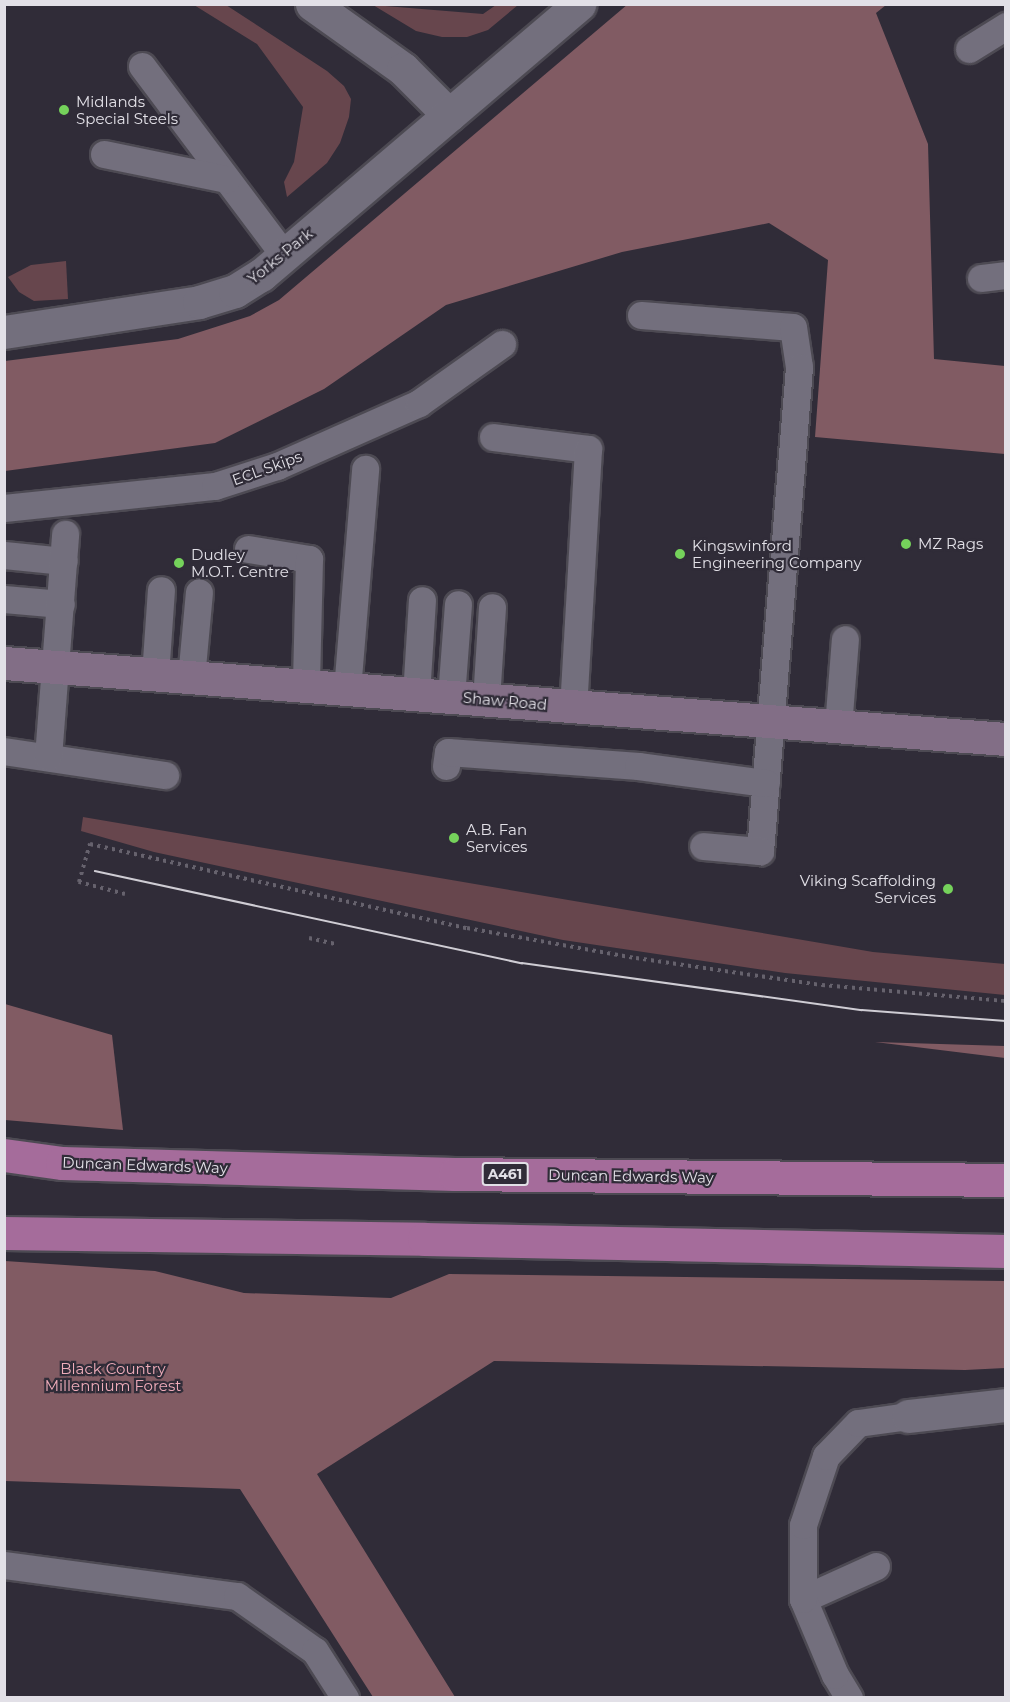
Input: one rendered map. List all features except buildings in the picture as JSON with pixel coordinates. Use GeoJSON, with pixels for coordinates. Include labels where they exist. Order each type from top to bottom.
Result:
{"type":"FeatureCollection","features":[{"type":"Feature","properties":{"kind":"highway","name":"Duncan Edwards Way"},"geometry":{"type":"LineString","coordinates":[[4,1155],[62,1163],[455,1174],[1005,1180]]}},
{"type":"Feature","properties":{"kind":"highway"},"geometry":{"type":"LineString","coordinates":[[4,1233],[1005,1251]]}},
{"type":"Feature","properties":{"kind":"street"},"geometry":{"type":"LineString","coordinates":[[312,4],[403,69],[449,115]]}},
{"type":"Feature","properties":{"kind":"street","name":"Yorks Park"},"geometry":{"type":"LineString","coordinates":[[4,332],[199,302],[235,291],[261,275],[579,4]]}},
{"type":"Feature","properties":{"kind":"street","name":"Shaw Road"},"geometry":{"type":"LineString","coordinates":[[4,663],[1005,739]]}},
{"type":"Feature","properties":{"kind":"street"},"geometry":{"type":"LineString","coordinates":[[908,1416],[1005,1405]]}},
{"type":"Feature","properties":{"kind":"lane"},"geometry":{"type":"LineString","coordinates":[[969,49],[1005,27]]}},
{"type":"Feature","properties":{"kind":"lane"},"geometry":{"type":"LineString","coordinates":[[142,66],[284,255]]}},
{"type":"Feature","properties":{"kind":"lane"},"geometry":{"type":"LineString","coordinates":[[104,154],[226,179]]}},
{"type":"Feature","properties":{"kind":"lane"},"geometry":{"type":"LineString","coordinates":[[640,315],[794,327],[799,367],[760,851],[703,846]]}},
{"type":"Feature","properties":{"kind":"lane","name":"ECL Skips"},"geometry":{"type":"LineString","coordinates":[[4,508],[215,486],[277,466],[419,404],[502,344]]}},
{"type":"Feature","properties":{"kind":"lane"},"geometry":{"type":"LineString","coordinates":[[493,437],[588,449],[573,707]]}},
{"type":"Feature","properties":{"kind":"lane"},"geometry":{"type":"LineString","coordinates":[[347,690],[365,469]]}},
{"type":"Feature","properties":{"kind":"lane"},"geometry":{"type":"LineString","coordinates":[[48,757],[65,534]]}},
{"type":"Feature","properties":{"kind":"lane"},"geometry":{"type":"LineString","coordinates":[[248,549],[309,559],[306,686]]}},
{"type":"Feature","properties":{"kind":"lane"},"geometry":{"type":"LineString","coordinates":[[4,555],[64,561]]}},
{"type":"Feature","properties":{"kind":"lane"},"geometry":{"type":"LineString","coordinates":[[155,675],[161,590]]}},
{"type":"Feature","properties":{"kind":"lane"},"geometry":{"type":"LineString","coordinates":[[191,678],[199,592]]}},
{"type":"Feature","properties":{"kind":"lane"},"geometry":{"type":"LineString","coordinates":[[4,599],[61,604]]}},
{"type":"Feature","properties":{"kind":"lane"},"geometry":{"type":"LineString","coordinates":[[416,695],[422,600]]}},
{"type":"Feature","properties":{"kind":"lane"},"geometry":{"type":"LineString","coordinates":[[452,697],[458,604]]}},
{"type":"Feature","properties":{"kind":"lane"},"geometry":{"type":"LineString","coordinates":[[486,700],[492,607]]}},
{"type":"Feature","properties":{"kind":"lane"},"geometry":{"type":"LineString","coordinates":[[838,727],[844,639]]}},
{"type":"Feature","properties":{"kind":"lane"},"geometry":{"type":"LineString","coordinates":[[4,751],[165,775]]}},
{"type":"Feature","properties":{"kind":"lane"},"geometry":{"type":"LineString","coordinates":[[446,766],[448,752],[638,766],[766,783]]}},
{"type":"Feature","properties":{"kind":"lane"},"geometry":{"type":"LineString","coordinates":[[849,1698],[835,1675],[802,1599],[803,1525],[826,1456],[858,1423],[908,1416]]}},
{"type":"Feature","properties":{"kind":"lane"},"geometry":{"type":"LineString","coordinates":[[4,1565],[237,1596],[315,1651],[345,1698]]}},
{"type":"Feature","properties":{"kind":"lane"},"geometry":{"type":"LineString","coordinates":[[802,1599],[876,1566]]}},
{"type":"Feature","properties":{"kind":"path"},"geometry":{"type":"LineString","coordinates":[[125,894],[80,882],[90,844],[467,928],[636,958],[822,985],[1005,1001]]}},
{"type":"Feature","properties":{"kind":"path"},"geometry":{"type":"LineString","coordinates":[[309,938],[336,944]]}},
{"type":"Feature","properties":{"kind":"shaded area"},"geometry":{"type":"Polygon","coordinates":[[[194,5],[226,5],[327,71],[344,86],[351,99],[349,117],[340,143],[327,163],[287,197],[284,182],[294,162],[303,107],[257,44],[194,5]]]}},
{"type":"Feature","properties":{"kind":"shaded area"},"geometry":{"type":"Polygon","coordinates":[[[373,5],[483,14],[496,5],[518,5],[488,30],[467,37],[442,37],[416,31],[373,5]]]}},
{"type":"Feature","properties":{"kind":"shaded area"},"geometry":{"type":"Polygon","coordinates":[[[66,261],[68,299],[34,301],[19,292],[8,277],[31,265],[66,261]]]}},
{"type":"Feature","properties":{"kind":"shaded area"},"geometry":{"type":"Polygon","coordinates":[[[83,817],[873,952],[1005,964],[1005,995],[785,973],[563,940],[154,852],[81,831],[83,817]]]}},
{"type":"Feature","properties":{"kind":"green space"},"geometry":{"type":"Polygon","coordinates":[[[628,4],[886,5],[876,13],[928,144],[934,359],[1005,366],[1005,454],[815,437],[828,260],[769,223],[622,252],[446,305],[324,389],[215,443],[5,471],[5,361],[178,339],[250,316],[279,300],[628,4]]]}},
{"type":"Feature","properties":{"kind":"green space"},"geometry":{"type":"Polygon","coordinates":[[[5,1004],[112,1035],[123,1130],[5,1120],[5,1004]]]}},
{"type":"Feature","properties":{"kind":"green space"},"geometry":{"type":"Polygon","coordinates":[[[875,1042],[1005,1046],[1005,1058],[875,1042]]]}},
{"type":"Feature","properties":{"kind":"green space","name":"Black Country Millennium Forest"},"geometry":{"type":"Polygon","coordinates":[[[5,1261],[155,1271],[244,1293],[391,1298],[449,1274],[1005,1281],[1005,1368],[965,1370],[494,1361],[317,1474],[455,1697],[373,1697],[240,1489],[5,1481],[5,1261]]]}},
{"type":"Feature","properties":{"kind":"tram line"},"geometry":{"type":"LineString","coordinates":[[95,871],[522,963],[862,1010],[1006,1021]]}},
{"type":"Feature","properties":{"kind":"place","name":"Midlands Special Steels"},"geometry":{"type":"Point","coordinates":[64,110]}},
{"type":"Feature","properties":{"kind":"place","name":"MZ Rags"},"geometry":{"type":"Point","coordinates":[906,544]}},
{"type":"Feature","properties":{"kind":"place","name":"Kingswinford Engineering Company"},"geometry":{"type":"Point","coordinates":[680,554]}},
{"type":"Feature","properties":{"kind":"place","name":"Dudley M.O.T. Centre"},"geometry":{"type":"Point","coordinates":[179,563]}},
{"type":"Feature","properties":{"kind":"place","name":"A.B. Fan Services"},"geometry":{"type":"Point","coordinates":[454,838]}},
{"type":"Feature","properties":{"kind":"place","name":"Viking Scaffolding Services"},"geometry":{"type":"Point","coordinates":[948,889]}}]}
